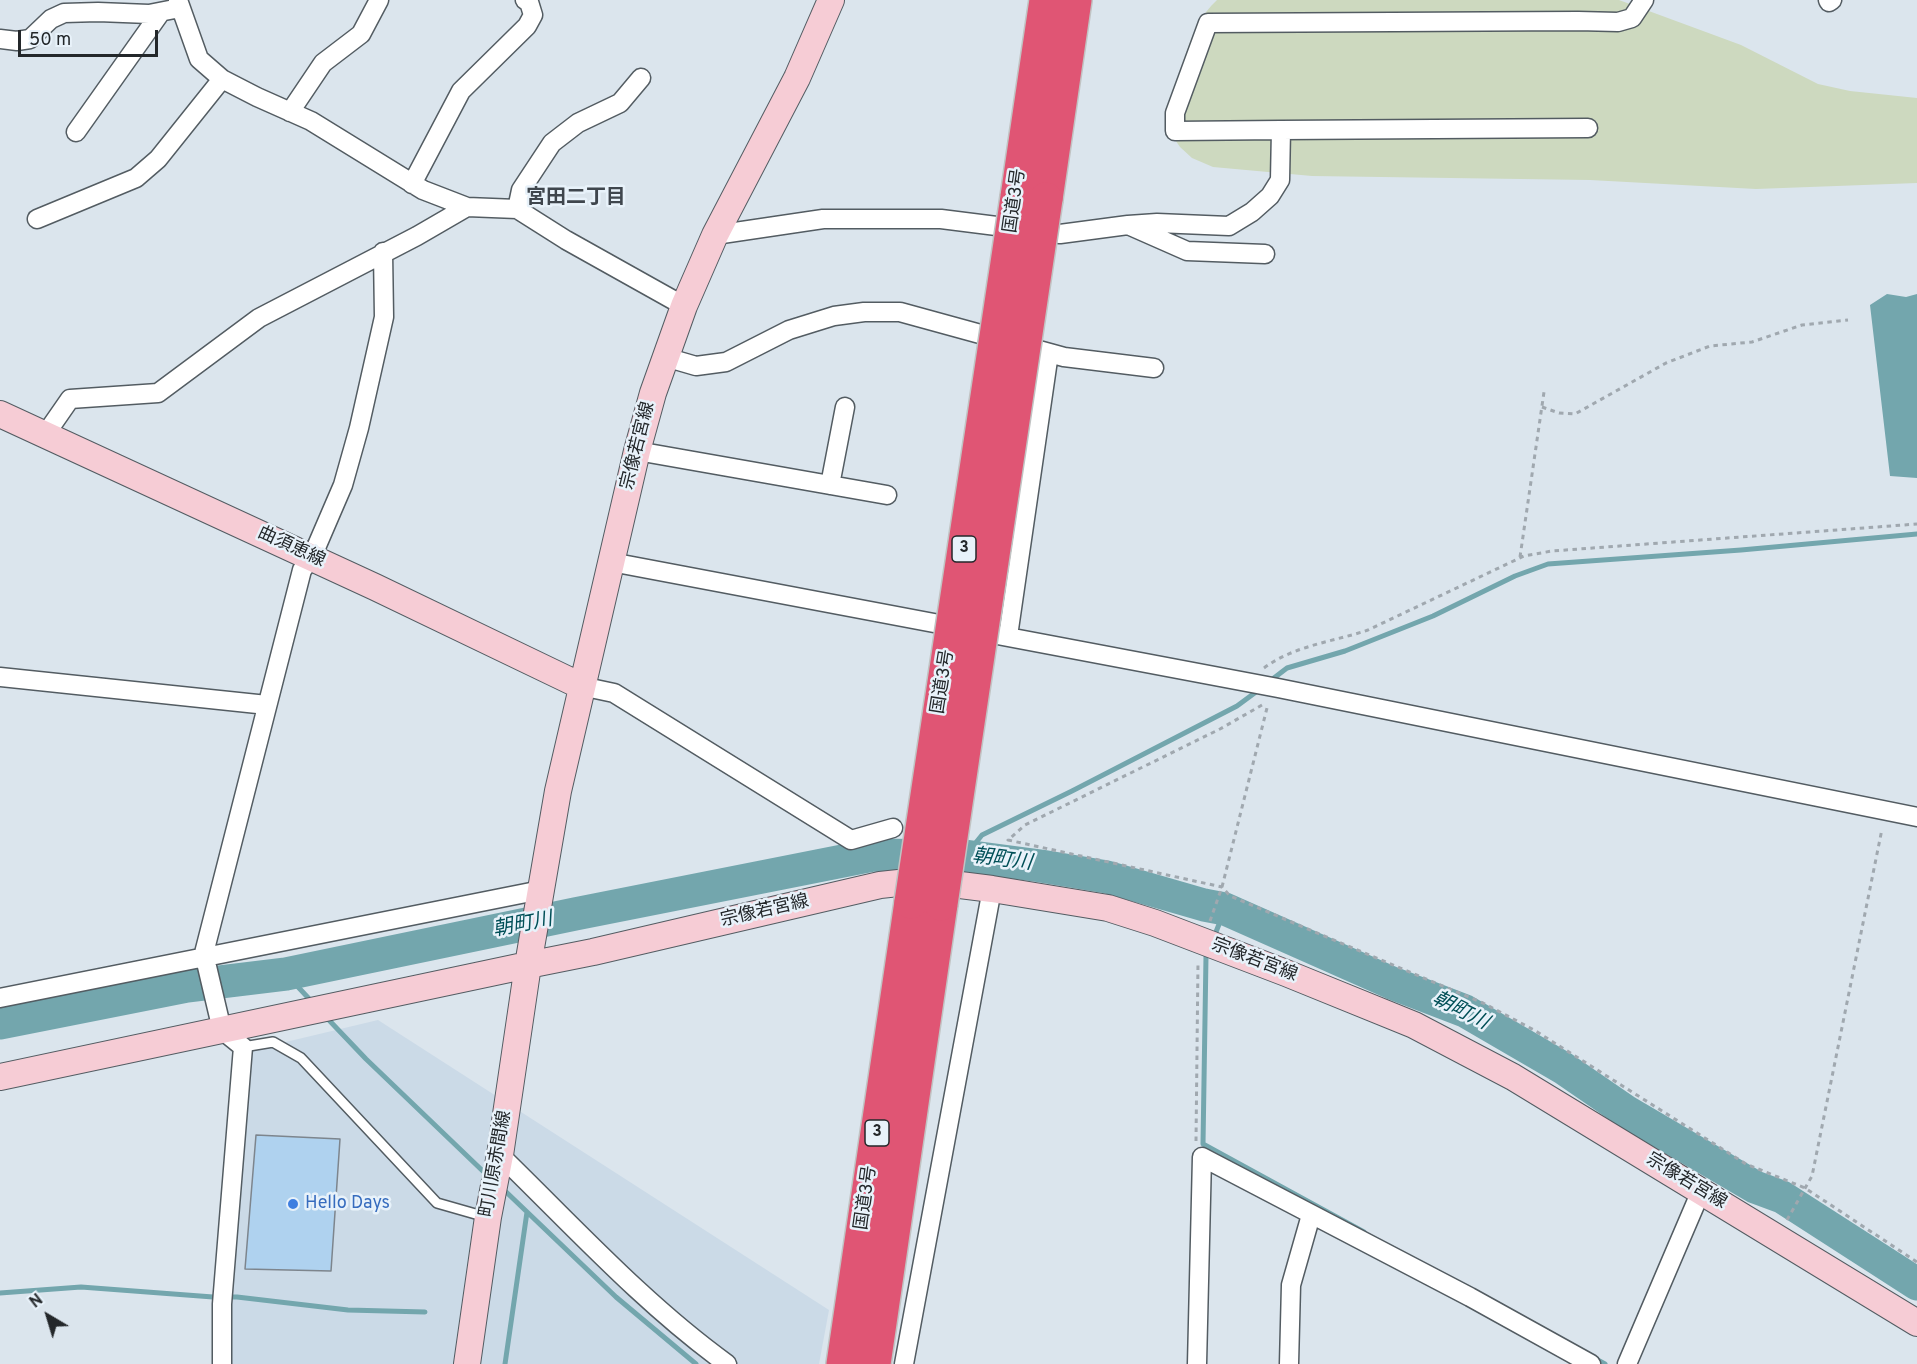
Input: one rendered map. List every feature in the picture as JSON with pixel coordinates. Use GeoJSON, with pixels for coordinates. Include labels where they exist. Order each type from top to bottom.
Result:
{"type":"FeatureCollection","features":[{"type":"Feature","properties":{"kind":"highway","name":"国道3号"},"geometry":{"type":"LineString","coordinates":[[1032,198],[1046,0]]}},
{"type":"Feature","properties":{"kind":"highway","name":"国道3号"},"geometry":{"type":"LineString","coordinates":[[843,1364],[926,903],[1032,198],[1075,0]]}},
{"type":"Feature","properties":{"kind":"highway","name":"国道3号"},"geometry":{"type":"LineString","coordinates":[[874,1364],[926,903]]}},
{"type":"Feature","properties":{"kind":"main road","name":"宗像若宮線"},"geometry":{"type":"LineString","coordinates":[[831,0],[797,78],[715,235],[665,357],[637,451],[581,686],[558,791],[528,965],[880,885],[908,882],[936,882],[992,889],[1108,908],[1203,941],[1414,1025],[1513,1077],[1917,1323]]}},
{"type":"Feature","properties":{"kind":"main road","name":"曲須恵線"},"geometry":{"type":"LineString","coordinates":[[0,414],[312,557],[581,686]]}},
{"type":"Feature","properties":{"kind":"main road"},"geometry":{"type":"LineString","coordinates":[[0,1077],[219,1019],[528,965]]}},
{"type":"Feature","properties":{"kind":"main road","name":"町川原赤間線"},"geometry":{"type":"LineString","coordinates":[[467,1364],[528,965]]}},
{"type":"Feature","properties":{"kind":"street"},"geometry":{"type":"LineString","coordinates":[[290,112],[323,63],[362,34],[379,0]]}},
{"type":"Feature","properties":{"kind":"street"},"geometry":{"type":"LineString","coordinates":[[412,184],[461,91],[527,26],[533,15],[529,2],[525,0]]}},
{"type":"Feature","properties":{"kind":"street"},"geometry":{"type":"LineString","coordinates":[[1588,128],[1175,131],[1175,113],[1208,23],[1618,22],[1632,18],[1644,0]]}},
{"type":"Feature","properties":{"kind":"street"},"geometry":{"type":"LineString","coordinates":[[0,39],[17,41],[30,39],[51,19],[64,13],[148,14],[179,4],[199,58],[222,79],[311,121],[423,190],[467,207],[517,209],[566,240],[684,306]]}},
{"type":"Feature","properties":{"kind":"street"},"geometry":{"type":"LineString","coordinates":[[76,132],[160,12]]}},
{"type":"Feature","properties":{"kind":"street"},"geometry":{"type":"LineString","coordinates":[[517,209],[521,190],[552,143],[578,123],[620,103],[641,78]]}},
{"type":"Feature","properties":{"kind":"street"},"geometry":{"type":"LineString","coordinates":[[37,219],[135,178],[158,159],[222,79]]}},
{"type":"Feature","properties":{"kind":"street"},"geometry":{"type":"LineString","coordinates":[[715,235],[823,219],[941,219],[1060,234],[1157,223],[1229,226],[1270,196],[1280,180],[1281,130]]}},
{"type":"Feature","properties":{"kind":"street"},"geometry":{"type":"LineString","coordinates":[[45,435],[70,399],[158,393],[259,318],[417,236],[467,207]]}},
{"type":"Feature","properties":{"kind":"street"},"geometry":{"type":"LineString","coordinates":[[1128,225],[1187,251],[1265,254]]}},
{"type":"Feature","properties":{"kind":"street"},"geometry":{"type":"LineString","coordinates":[[222,1364],[222,1304],[243,1047],[219,1019],[204,957],[302,570],[312,557],[343,485],[359,428],[384,317],[383,252]]}},
{"type":"Feature","properties":{"kind":"street"},"geometry":{"type":"LineString","coordinates":[[665,357],[696,366],[726,362],[789,330],[834,316],[864,312],[900,312],[1064,357],[1154,368]]}},
{"type":"Feature","properties":{"kind":"street"},"geometry":{"type":"LineString","coordinates":[[1008,636],[1049,353]]}},
{"type":"Feature","properties":{"kind":"street"},"geometry":{"type":"LineString","coordinates":[[830,485],[845,407]]}},
{"type":"Feature","properties":{"kind":"street"},"geometry":{"type":"LineString","coordinates":[[637,451],[886,495]]}},
{"type":"Feature","properties":{"kind":"street"},"geometry":{"type":"LineString","coordinates":[[611,562],[1245,681],[1917,817]]}},
{"type":"Feature","properties":{"kind":"street"},"geometry":{"type":"LineString","coordinates":[[0,677],[267,705]]}},
{"type":"Feature","properties":{"kind":"street"},"geometry":{"type":"LineString","coordinates":[[581,686],[614,693],[851,840],[893,828]]}},
{"type":"Feature","properties":{"kind":"street"},"geometry":{"type":"LineString","coordinates":[[904,1364],[992,889]]}},
{"type":"Feature","properties":{"kind":"street"},"geometry":{"type":"LineString","coordinates":[[0,998],[541,890]]}},
{"type":"Feature","properties":{"kind":"street"},"geometry":{"type":"LineString","coordinates":[[500,1155],[650,1300],[699,1343],[728,1364]]}},
{"type":"Feature","properties":{"kind":"street"},"geometry":{"type":"LineString","coordinates":[[1197,1364],[1202,1157],[1470,1297],[1591,1364]]}},
{"type":"Feature","properties":{"kind":"street"},"geometry":{"type":"LineString","coordinates":[[1627,1364],[1701,1191]]}},
{"type":"Feature","properties":{"kind":"street"},"geometry":{"type":"LineString","coordinates":[[1288,1364],[1292,1286],[1311,1215]]}},
{"type":"Feature","properties":{"kind":"lane"},"geometry":{"type":"LineString","coordinates":[[243,1047],[273,1042],[301,1058],[437,1203],[488,1217]]}},
{"type":"Feature","properties":{"kind":"path"},"geometry":{"type":"LineString","coordinates":[[1542,406],[1559,413],[1575,414],[1666,363],[1710,346],[1752,342],[1802,325],[1848,320]]}},
{"type":"Feature","properties":{"kind":"path"},"geometry":{"type":"LineString","coordinates":[[1520,557],[1544,392]]}},
{"type":"Feature","properties":{"kind":"path"},"geometry":{"type":"LineString","coordinates":[[1245,681],[1292,652],[1368,630],[1520,557],[1552,551],[1917,524]]}},
{"type":"Feature","properties":{"kind":"path"},"geometry":{"type":"LineString","coordinates":[[1202,1157],[1196,1144],[1198,962],[1222,887],[1269,700],[1220,729],[1025,825],[1008,840],[1222,887],[1230,896],[1483,1003],[1534,1030],[1746,1164],[1805,1188],[1917,1262]]}},
{"type":"Feature","properties":{"kind":"path"},"geometry":{"type":"LineString","coordinates":[[1777,1237],[1812,1176],[1886,811]]}},
{"type":"Feature","properties":{"kind":"shaded area"},"geometry":{"type":"Polygon","coordinates":[[[378,1020],[829,1310],[819,1364],[225,1364],[248,1051],[378,1020]]]}},
{"type":"Feature","properties":{"kind":"green space"},"geometry":{"type":"Polygon","coordinates":[[[1217,0],[1619,0],[1741,45],[1818,84],[1850,91],[1917,98],[1917,183],[1756,189],[1590,180],[1312,176],[1213,167],[1192,158],[1180,147],[1169,131],[1179,79],[1190,43],[1206,12],[1217,0]]]}},
{"type":"Feature","properties":{"kind":"water"},"geometry":{"type":"Polygon","coordinates":[[[1887,294],[1906,297],[1917,294],[1917,478],[1890,476],[1870,305],[1887,294]]]}},
{"type":"Feature","properties":{"kind":"building","name":"Hello Days"},"geometry":{"type":"Polygon","coordinates":[[[256,1135],[340,1139],[331,1271],[245,1269],[256,1135]]]}},
{"type":"Feature","properties":{"kind":"waterway"},"geometry":{"type":"LineString","coordinates":[[1270,681],[1287,668],[1345,651],[1433,616],[1515,576],[1548,564],[1917,534]]}},
{"type":"Feature","properties":{"kind":"waterway"},"geometry":{"type":"LineString","coordinates":[[965,856],[982,835],[1237,706],[1260,689]]}},
{"type":"Feature","properties":{"kind":"waterway","name":"朝町川"},"geometry":{"type":"LineString","coordinates":[[0,1023],[187,986],[286,974],[873,855],[965,856],[1041,866],[1107,877],[1225,909],[1392,983],[1465,1011],[1563,1068],[1627,1112],[1755,1187],[1782,1197],[1917,1284]]}},
{"type":"Feature","properties":{"kind":"waterway"},"geometry":{"type":"LineString","coordinates":[[1214,937],[1225,909]]}},
{"type":"Feature","properties":{"kind":"waterway"},"geometry":{"type":"LineString","coordinates":[[1208,951],[1206,956],[1203,1144],[1364,1232]]}},
{"type":"Feature","properties":{"kind":"waterway"},"geometry":{"type":"LineString","coordinates":[[286,974],[313,1003]]}},
{"type":"Feature","properties":{"kind":"waterway"},"geometry":{"type":"LineString","coordinates":[[326,1017],[366,1059],[488,1176]]}},
{"type":"Feature","properties":{"kind":"waterway"},"geometry":{"type":"LineString","coordinates":[[502,1188],[616,1297],[696,1364]]}},
{"type":"Feature","properties":{"kind":"waterway"},"geometry":{"type":"LineString","coordinates":[[505,1364],[527,1212]]}},
{"type":"Feature","properties":{"kind":"waterway"},"geometry":{"type":"LineString","coordinates":[[0,1293],[81,1287],[237,1297],[348,1310],[425,1312]]}},
{"type":"Feature","properties":{"kind":"waterway"},"geometry":{"type":"LineString","coordinates":[[1594,1358],[1605,1364]]}},
{"type":"Feature","properties":{"kind":"place","name":"Hello Days"},"geometry":{"type":"Point","coordinates":[293,1204]}},
{"type":"Feature","properties":{"kind":"district","name":"宮田二丁目"},"geometry":{"type":"Point","coordinates":[576,199]}}]}
